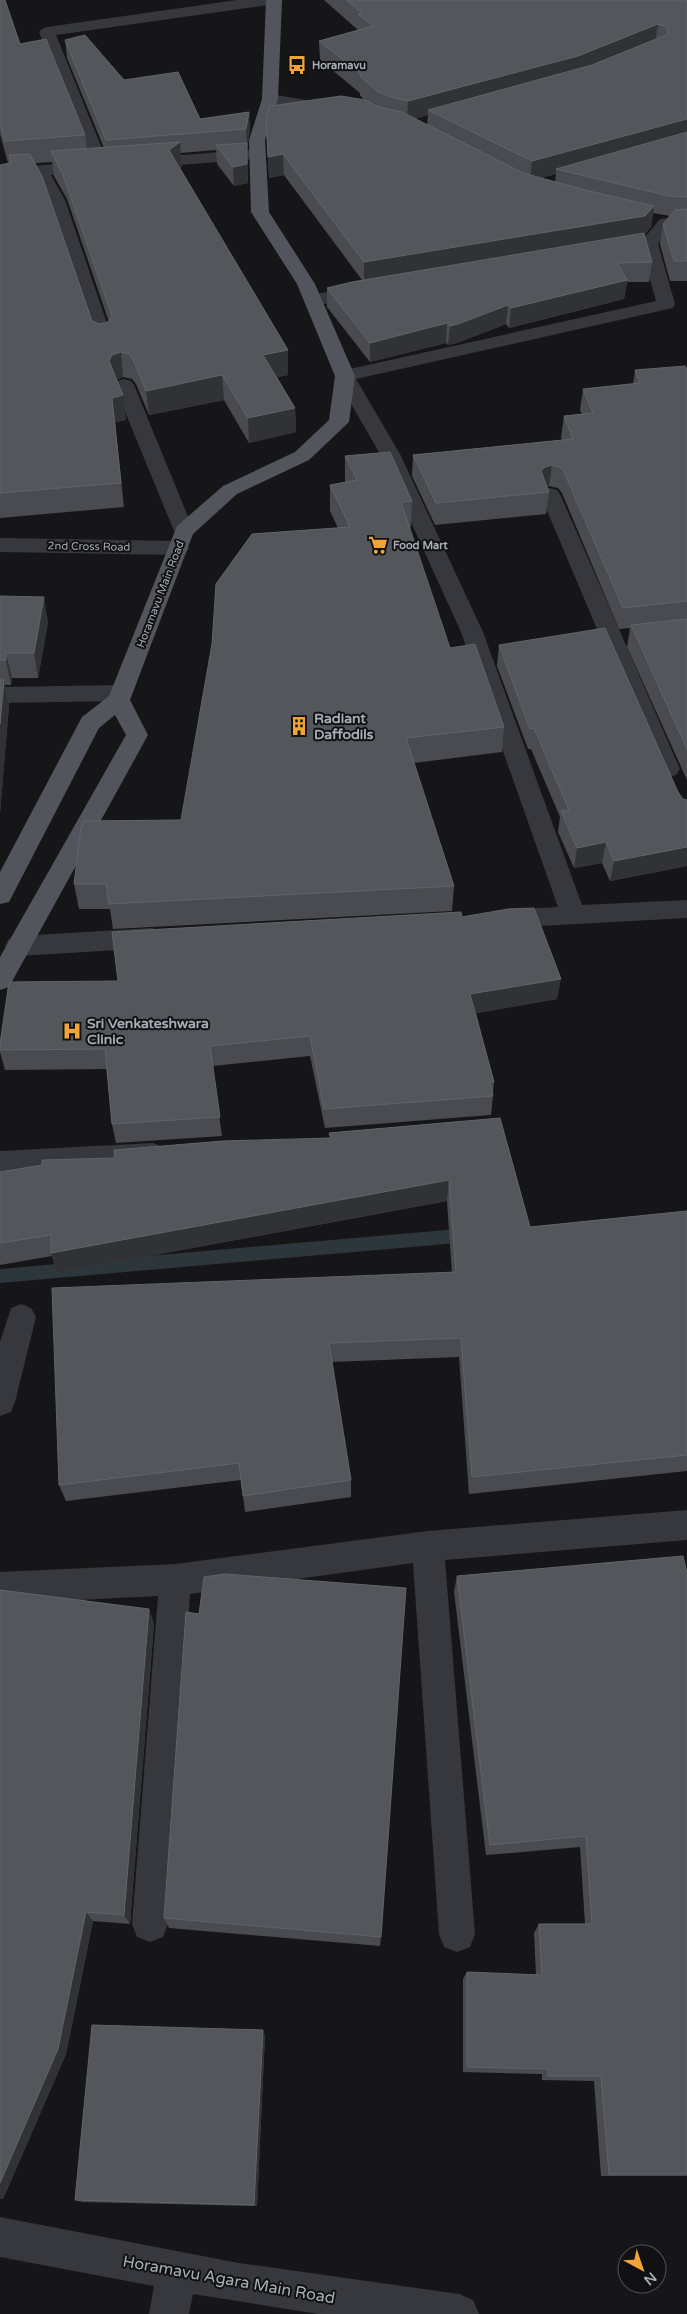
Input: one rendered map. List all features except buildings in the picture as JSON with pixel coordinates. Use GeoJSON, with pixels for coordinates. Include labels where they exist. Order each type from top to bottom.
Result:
{"type":"FeatureCollection","features":[{"type":"Feature","properties":{"kind":"main road","name":"Horamavu Main Road"},"geometry":{"type":"LineString","coordinates":[[0,895],[90,723],[120,696],[181,539],[230,490],[302,456],[340,422],[345,376],[306,284],[260,212],[257,140],[270,99],[274,0]]}},
{"type":"Feature","properties":{"kind":"main road"},"geometry":{"type":"LineString","coordinates":[[0,980],[137,735],[120,696]]}},
{"type":"Feature","properties":{"kind":"street"},"geometry":{"type":"LineString","coordinates":[[101,166],[47,32],[268,0]]}},
{"type":"Feature","properties":{"kind":"street"},"geometry":{"type":"LineString","coordinates":[[270,99],[349,112]]}},
{"type":"Feature","properties":{"kind":"street"},"geometry":{"type":"LineString","coordinates":[[0,173],[258,154]]}},
{"type":"Feature","properties":{"kind":"street"},"geometry":{"type":"LineString","coordinates":[[41,171],[56,200],[104,340]]}},
{"type":"Feature","properties":{"kind":"street"},"geometry":{"type":"LineString","coordinates":[[630,246],[650,242],[673,223],[648,219]]}},
{"type":"Feature","properties":{"kind":"street"},"geometry":{"type":"LineString","coordinates":[[573,915],[490,652],[390,454],[345,376],[666,304],[650,242]]}},
{"type":"Feature","properties":{"kind":"street"},"geometry":{"type":"LineString","coordinates":[[314,300],[381,289]]}},
{"type":"Feature","properties":{"kind":"street"},"geometry":{"type":"LineString","coordinates":[[124,385],[181,539]]}},
{"type":"Feature","properties":{"kind":"street"},"geometry":{"type":"LineString","coordinates":[[550,494],[610,638],[675,786]]}},
{"type":"Feature","properties":{"kind":"street","name":"2nd Cross Road"},"geometry":{"type":"LineString","coordinates":[[0,545],[181,539]]}},
{"type":"Feature","properties":{"kind":"street"},"geometry":{"type":"LineString","coordinates":[[0,695],[120,696]]}},
{"type":"Feature","properties":{"kind":"street"},"geometry":{"type":"LineString","coordinates":[[484,920],[687,909]]}},
{"type":"Feature","properties":{"kind":"street"},"geometry":{"type":"LineString","coordinates":[[18,946],[177,937]]}},
{"type":"Feature","properties":{"kind":"street"},"geometry":{"type":"LineString","coordinates":[[0,1163],[181,1153]]}},
{"type":"Feature","properties":{"kind":"street"},"geometry":{"type":"LineString","coordinates":[[0,1402],[20,1316]]}},
{"type":"Feature","properties":{"kind":"street"},"geometry":{"type":"LineString","coordinates":[[0,1588],[175,1580],[428,1546],[687,1525]]}},
{"type":"Feature","properties":{"kind":"street"},"geometry":{"type":"LineString","coordinates":[[428,1546],[457,1934]]}},
{"type":"Feature","properties":{"kind":"street"},"geometry":{"type":"LineString","coordinates":[[150,1924],[175,1580]]}},
{"type":"Feature","properties":{"kind":"street","name":"Horamavu Agara Main Road"},"geometry":{"type":"LineString","coordinates":[[0,2237],[239,2283],[459,2314]]}},
{"type":"Feature","properties":{"kind":"street"},"geometry":{"type":"LineString","coordinates":[[169,2314],[177,2272]]}},
{"type":"Feature","properties":{"kind":"waterway"},"geometry":{"type":"LineString","coordinates":[[0,1276],[469,1235]]}},
{"type":"Feature","properties":{"kind":"place","name":"Horamavu"},"geometry":{"type":"Point","coordinates":[297,65]}},
{"type":"Feature","properties":{"kind":"place","name":"Food Mart"},"geometry":{"type":"Point","coordinates":[378,545]}},
{"type":"Feature","properties":{"kind":"place","name":"Radiant Daffodils"},"geometry":{"type":"Point","coordinates":[299,726]}},
{"type":"Feature","properties":{"kind":"place","name":"Sri Venkateshwara Clinic"},"geometry":{"type":"Point","coordinates":[72,1031]}}]}
